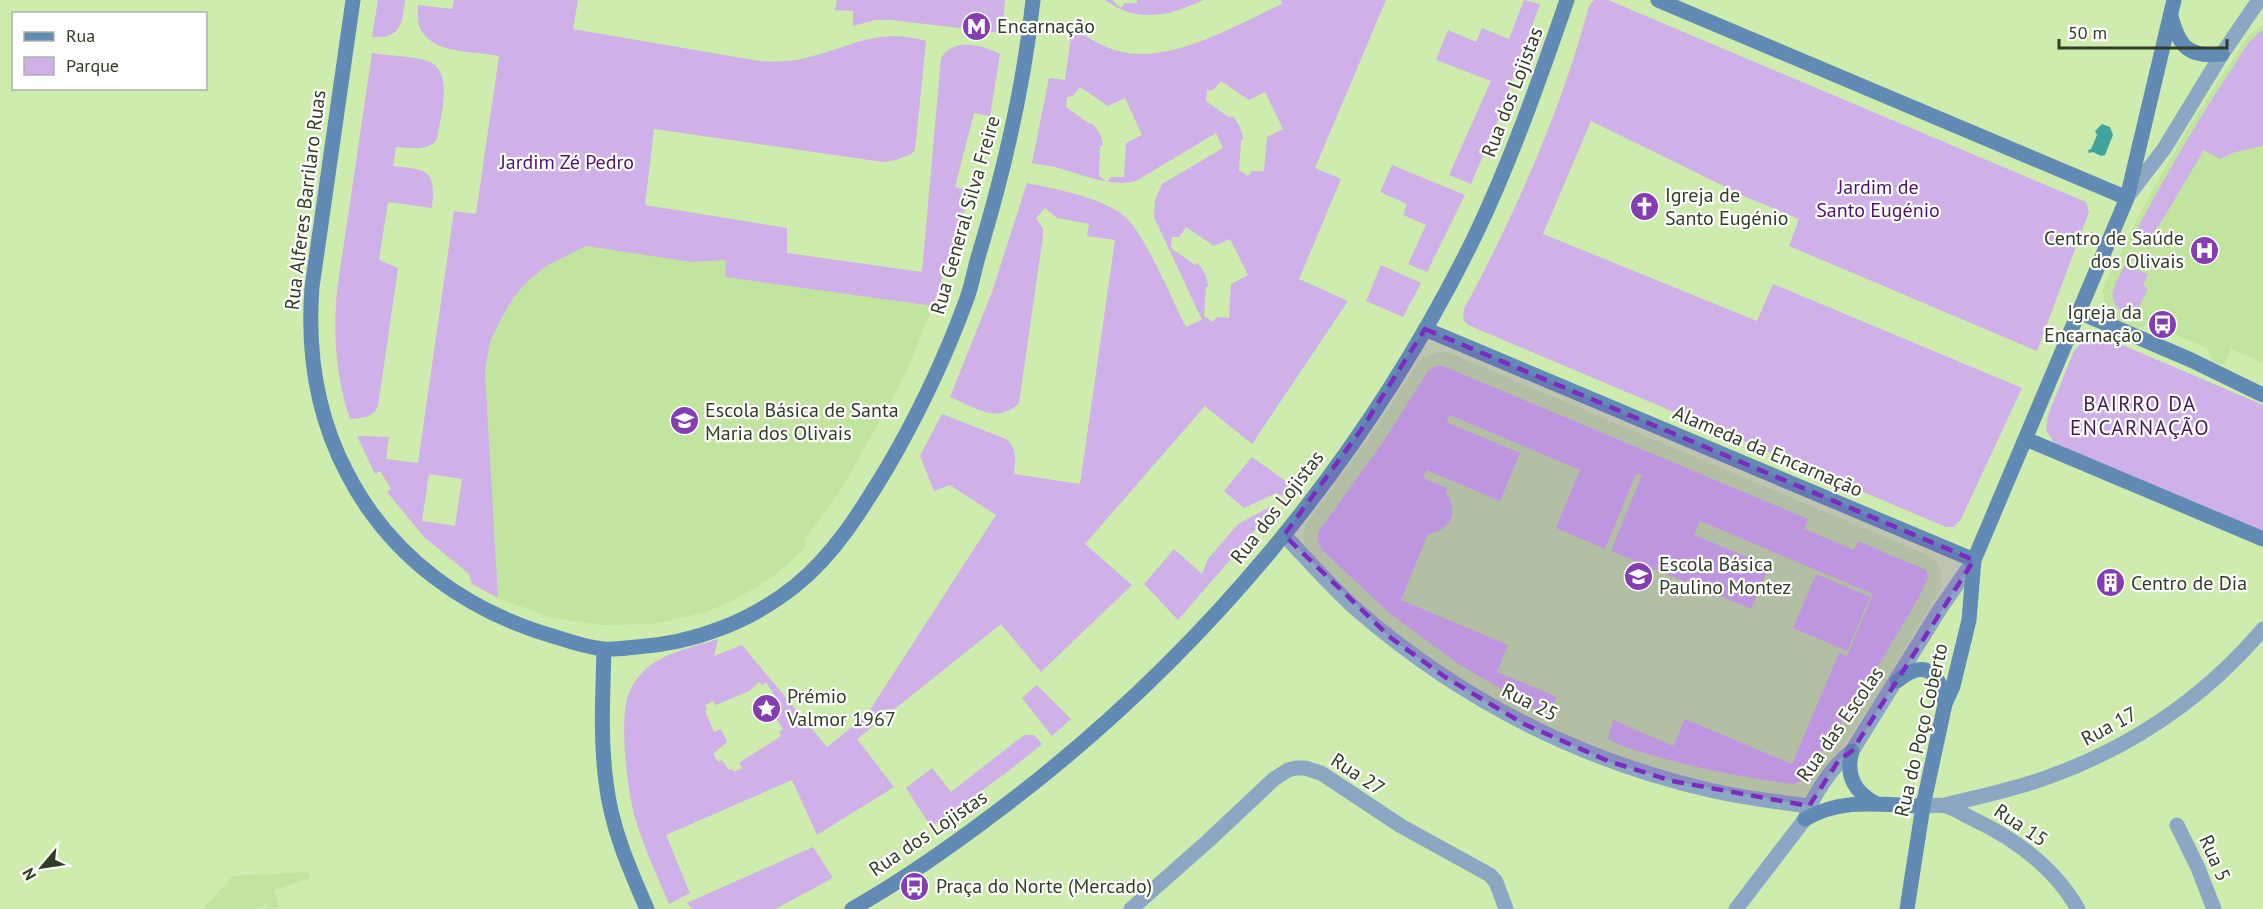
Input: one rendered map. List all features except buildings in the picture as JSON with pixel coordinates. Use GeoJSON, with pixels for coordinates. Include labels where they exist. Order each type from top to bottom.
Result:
{"type":"FeatureCollection","features":[{"type":"Feature","properties":{"kind":"street","name":"Rua Alferes Barrilaro Ruas"},"geometry":{"type":"LineString","coordinates":[[353,0],[312,287],[310,319],[315,384],[329,435],[348,476],[364,503],[405,553],[430,575],[484,610],[513,624],[604,649]]}},
{"type":"Feature","properties":{"kind":"street","name":"Rua General Silva Freire"},"geometry":{"type":"LineString","coordinates":[[604,649],[659,645],[685,640],[738,622],[794,587],[828,555],[848,530],[912,422],[938,369],[967,298],[1009,146],[1020,94],[1033,0]]}},
{"type":"Feature","properties":{"kind":"street","name":"Rua dos Lojistas"},"geometry":{"type":"LineString","coordinates":[[852,909],[969,833],[1078,748],[1202,630],[1284,535],[1334,470],[1367,422],[1425,329],[1472,240],[1509,161],[1535,95],[1567,0]]}},
{"type":"Feature","properties":{"kind":"street"},"geometry":{"type":"LineString","coordinates":[[1658,0],[2127,198]]}},
{"type":"Feature","properties":{"kind":"street"},"geometry":{"type":"LineString","coordinates":[[1974,560],[2127,198],[2174,0]]}},
{"type":"Feature","properties":{"kind":"street"},"geometry":{"type":"LineString","coordinates":[[2127,198],[2164,149],[2222,54],[2259,0]]}},
{"type":"Feature","properties":{"kind":"street"},"geometry":{"type":"LineString","coordinates":[[2171,16],[2183,46],[2200,55],[2222,54]]}},
{"type":"Feature","properties":{"kind":"street"},"geometry":{"type":"LineString","coordinates":[[2079,312],[2191,360],[2263,395]]}},
{"type":"Feature","properties":{"kind":"street","name":"Alameda da Encarnação"},"geometry":{"type":"LineString","coordinates":[[1425,329],[1974,560]]}},
{"type":"Feature","properties":{"kind":"street"},"geometry":{"type":"LineString","coordinates":[[2026,439],[2263,539]]}},
{"type":"Feature","properties":{"kind":"street","name":"Rua 25"},"geometry":{"type":"LineString","coordinates":[[1284,535],[1355,608],[1391,638],[1444,677],[1524,724],[1608,761],[1672,781],[1807,812]]}},
{"type":"Feature","properties":{"kind":"street","name":"Rua das Escolas"},"geometry":{"type":"LineString","coordinates":[[1736,909],[1807,812],[1839,760],[1852,751],[1940,609],[1974,560]]}},
{"type":"Feature","properties":{"kind":"street","name":"Rua do Poço Coberto"},"geometry":{"type":"LineString","coordinates":[[1907,909],[1923,806],[1945,704],[1953,686],[1969,620],[1974,560]]}},
{"type":"Feature","properties":{"kind":"street","name":"Rua 17"},"geometry":{"type":"LineString","coordinates":[[1945,806],[2050,777],[2083,764],[2128,741],[2188,701],[2228,667],[2263,629]]}},
{"type":"Feature","properties":{"kind":"street"},"geometry":{"type":"LineString","coordinates":[[604,649],[603,760],[606,784],[622,848],[647,909]]}},
{"type":"Feature","properties":{"kind":"street"},"geometry":{"type":"LineString","coordinates":[[1897,681],[1908,672],[1918,669],[1935,674],[1943,690],[1945,704]]}},
{"type":"Feature","properties":{"kind":"street"},"geometry":{"type":"LineString","coordinates":[[1852,751],[1849,770],[1852,780],[1857,790],[1865,798],[1878,805]]}},
{"type":"Feature","properties":{"kind":"street","name":"Rua 27"},"geometry":{"type":"LineString","coordinates":[[1131,909],[1274,779],[1288,770],[1305,768],[1321,773],[1401,826],[1490,875],[1496,882],[1506,909]]}},
{"type":"Feature","properties":{"kind":"street"},"geometry":{"type":"LineString","coordinates":[[1807,812],[1836,805],[1923,806]]}},
{"type":"Feature","properties":{"kind":"street","name":"Rua 15"},"geometry":{"type":"LineString","coordinates":[[1923,806],[1945,806],[1989,826],[2013,841],[2056,879],[2078,909]]}},
{"type":"Feature","properties":{"kind":"street","name":"Rua 5"},"geometry":{"type":"LineString","coordinates":[[2177,825],[2198,868],[2214,909]]}},
{"type":"Feature","properties":{"kind":"highlighted area"},"geometry":{"type":"Polygon","coordinates":[[[1425,329],[1974,560],[1852,751],[1839,760],[1809,806],[1672,781],[1608,761],[1524,724],[1445,677],[1391,638],[1284,535],[1361,430],[1425,329]]]}},
{"type":"Feature","properties":{"kind":"shaded area"},"geometry":{"type":"Polygon","coordinates":[[[2263,25],[2263,363],[2231,349],[2226,361],[2219,364],[2213,362],[2207,348],[2149,324],[2136,329],[2119,322],[2108,312],[2103,291],[2148,198],[2193,120],[2249,35],[2263,25]]]}},
{"type":"Feature","properties":{"kind":"shaded area","name":"Escola Básica de Santa Maria dos Olivais"},"geometry":{"type":"Polygon","coordinates":[[[586,246],[691,262],[727,260],[725,277],[933,306],[910,364],[891,402],[841,489],[805,539],[806,547],[775,575],[730,602],[706,612],[653,624],[600,625],[549,617],[498,598],[485,371],[490,342],[501,319],[527,282],[546,266],[586,246]]]}},
{"type":"Feature","properties":{"kind":"shaded area","name":"Escola Básica Paulino Montez"},"geometry":{"type":"Polygon","coordinates":[[[1447,352],[1935,560],[1941,570],[1941,588],[1880,691],[1810,794],[1800,798],[1763,795],[1665,774],[1571,741],[1454,678],[1356,602],[1305,548],[1303,538],[1306,524],[1381,421],[1418,362],[1424,357],[1447,352]]]}},
{"type":"Feature","properties":{"kind":"shaded area"},"geometry":{"type":"Polygon","coordinates":[[[308,872],[310,878],[274,890],[279,907],[268,909],[266,905],[254,909],[203,909],[233,876],[308,872]]]}},
{"type":"Feature","properties":{"kind":"green space"},"geometry":{"type":"Polygon","coordinates":[[[378,0],[405,0],[403,16],[394,32],[382,37],[372,37],[378,0]]]}},
{"type":"Feature","properties":{"kind":"green space","name":"Jardim Zé Pedro"},"geometry":{"type":"Polygon","coordinates":[[[454,0],[578,0],[573,29],[759,61],[799,59],[864,40],[892,36],[926,41],[915,150],[911,154],[883,162],[654,129],[645,205],[787,228],[787,253],[922,272],[941,58],[953,47],[961,45],[977,46],[1000,54],[990,116],[974,113],[955,187],[971,191],[933,306],[725,277],[726,260],[691,262],[586,246],[546,266],[527,282],[514,297],[490,342],[485,371],[498,598],[472,584],[469,574],[424,537],[387,492],[391,489],[380,471],[375,474],[357,436],[389,437],[386,459],[418,463],[454,211],[476,214],[499,56],[455,50],[434,43],[426,37],[419,25],[418,5],[452,9],[454,0]],[[429,474],[422,521],[455,526],[462,479],[429,474]]]}},
{"type":"Feature","properties":{"kind":"green space"},"geometry":{"type":"Polygon","coordinates":[[[837,0],[1005,0],[1002,33],[891,20],[875,20],[853,26],[853,11],[835,10],[837,0]]]}},
{"type":"Feature","properties":{"kind":"green space"},"geometry":{"type":"Polygon","coordinates":[[[1105,0],[1112,0],[1121,8],[1125,3],[1137,3],[1137,0],[1203,0],[1166,13],[1142,15],[1118,8],[1105,0]]]}},
{"type":"Feature","properties":{"kind":"green space"},"geometry":{"type":"Polygon","coordinates":[[[1281,0],[1386,0],[1315,168],[1341,179],[1299,279],[1348,301],[1252,444],[1205,406],[1085,544],[1132,585],[1041,672],[1001,624],[857,739],[894,787],[817,835],[792,780],[666,835],[690,893],[669,904],[635,818],[627,777],[624,731],[626,704],[632,687],[643,672],[650,665],[668,655],[718,639],[714,656],[742,645],[827,747],[866,716],[996,515],[950,485],[934,491],[920,456],[942,414],[1006,439],[1014,451],[1014,474],[1080,484],[1115,240],[1087,236],[1089,224],[1057,218],[1045,208],[1036,218],[1043,229],[1043,236],[1019,403],[1002,413],[994,413],[985,412],[950,397],[992,292],[1027,183],[1064,191],[1102,203],[1123,215],[1140,235],[1186,327],[1202,320],[1154,217],[1155,200],[1162,184],[1223,148],[1216,133],[1136,181],[1107,182],[1111,177],[1124,177],[1126,143],[1142,135],[1125,98],[1108,106],[1080,87],[1073,96],[1067,97],[1066,107],[1091,123],[1099,133],[1103,146],[1100,146],[1099,176],[1106,182],[1032,163],[1049,78],[1065,80],[1072,29],[1118,51],[1138,54],[1159,53],[1202,41],[1282,4],[1281,0]],[[1221,81],[1213,90],[1207,90],[1206,101],[1230,118],[1232,116],[1241,130],[1243,140],[1241,140],[1239,170],[1248,176],[1252,171],[1264,171],[1267,137],[1283,129],[1265,92],[1249,100],[1221,81]],[[1186,227],[1179,237],[1172,237],[1171,248],[1195,265],[1197,263],[1206,277],[1208,287],[1206,287],[1204,316],[1213,322],[1217,317],[1229,318],[1231,284],[1248,275],[1230,239],[1214,246],[1186,227]],[[759,682],[749,691],[716,705],[713,701],[705,705],[707,709],[705,711],[714,732],[721,729],[727,742],[713,754],[718,762],[722,760],[729,770],[732,769],[734,772],[742,768],[739,763],[781,736],[779,732],[783,729],[773,714],[764,718],[759,712],[776,698],[766,682],[762,685],[759,682]]]}},
{"type":"Feature","properties":{"kind":"green space"},"geometry":{"type":"Polygon","coordinates":[[[1524,0],[1540,4],[1496,125],[1471,184],[1449,175],[1491,81],[1436,60],[1448,30],[1476,42],[1482,28],[1509,39],[1524,0]]]}},
{"type":"Feature","properties":{"kind":"green space","name":"Jardim de Santo Eugénio"},"geometry":{"type":"Polygon","coordinates":[[[1594,0],[1608,0],[2086,202],[2089,212],[2037,351],[1789,246],[1799,219],[1746,197],[1591,121],[1543,234],[1757,321],[1773,284],[2022,388],[1961,519],[1954,527],[1946,527],[1468,325],[1463,319],[1464,309],[1501,237],[1551,123],[1589,6],[1594,0]]]}},
{"type":"Feature","properties":{"kind":"green space"},"geometry":{"type":"Polygon","coordinates":[[[2263,30],[2263,146],[2235,152],[2220,159],[2204,150],[2148,240],[2135,233],[2206,109],[2245,48],[2263,30]]]}},
{"type":"Feature","properties":{"kind":"green space"},"geometry":{"type":"Polygon","coordinates":[[[372,53],[428,61],[436,66],[441,74],[444,96],[437,139],[423,148],[396,147],[393,166],[422,171],[431,179],[432,208],[388,202],[379,260],[398,268],[378,406],[370,415],[350,419],[339,372],[336,307],[372,53]]]}},
{"type":"Feature","properties":{"kind":"green space"},"geometry":{"type":"Polygon","coordinates":[[[1392,165],[1465,195],[1427,272],[1408,264],[1426,225],[1403,215],[1407,204],[1380,192],[1392,165]]]}},
{"type":"Feature","properties":{"kind":"green space"},"geometry":{"type":"Polygon","coordinates":[[[1381,265],[1421,283],[1403,317],[1366,301],[1381,265]]]}},
{"type":"Feature","properties":{"kind":"green space"},"geometry":{"type":"Polygon","coordinates":[[[2125,265],[2148,274],[2143,286],[2148,288],[2134,318],[2124,313],[2114,302],[2116,282],[2125,265]]]}},
{"type":"Feature","properties":{"kind":"green space"},"geometry":{"type":"Polygon","coordinates":[[[2091,337],[2106,338],[2263,405],[2263,532],[2054,443],[2046,430],[2048,415],[2074,351],[2084,340],[2091,337]]]}},
{"type":"Feature","properties":{"kind":"green space"},"geometry":{"type":"Polygon","coordinates":[[[1435,366],[1443,366],[1808,519],[1804,529],[1854,550],[1858,541],[1926,570],[1928,578],[1918,599],[1872,676],[1802,781],[1793,784],[1695,767],[1638,751],[1608,738],[1613,720],[1673,746],[1685,719],[1792,764],[1839,653],[1847,656],[1873,594],[1700,521],[1694,535],[1769,566],[1751,609],[1611,551],[1642,475],[1636,474],[1605,549],[1556,528],[1580,470],[1450,415],[1446,422],[1520,453],[1500,501],[1426,470],[1423,478],[1447,488],[1446,493],[1450,500],[1452,513],[1442,529],[1428,534],[1401,600],[1508,645],[1497,672],[1557,697],[1549,713],[1537,710],[1460,665],[1388,612],[1321,549],[1317,539],[1319,531],[1383,442],[1428,371],[1435,366]]]}},
{"type":"Feature","properties":{"kind":"green space"},"geometry":{"type":"Polygon","coordinates":[[[1252,457],[1291,485],[1282,496],[1276,493],[1244,508],[1224,491],[1252,457]]]}},
{"type":"Feature","properties":{"kind":"green space"},"geometry":{"type":"Polygon","coordinates":[[[1275,504],[1244,544],[1178,620],[1144,584],[1174,549],[1202,574],[1208,559],[1238,524],[1275,504]]]}},
{"type":"Feature","properties":{"kind":"green space"},"geometry":{"type":"Polygon","coordinates":[[[1816,574],[1870,597],[1847,651],[1793,628],[1816,574]]]}},
{"type":"Feature","properties":{"kind":"green space"},"geometry":{"type":"Polygon","coordinates":[[[1037,685],[1071,719],[1052,736],[1022,698],[1037,685]]]}},
{"type":"Feature","properties":{"kind":"green space"},"geometry":{"type":"Polygon","coordinates":[[[1024,735],[1034,735],[1042,744],[931,827],[906,788],[932,768],[951,792],[1024,735]]]}},
{"type":"Feature","properties":{"kind":"green space"},"geometry":{"type":"Polygon","coordinates":[[[813,847],[833,878],[775,909],[692,909],[687,903],[813,847]]]}},
{"type":"Feature","properties":{"kind":"water"},"geometry":{"type":"Polygon","coordinates":[[[2102,124],[2110,127],[2113,135],[2105,155],[2101,156],[2093,152],[2089,153],[2088,150],[2091,149],[2097,135],[2095,131],[2102,124]]]}},
{"type":"Feature","properties":{"kind":"place","name":"Encarnação"},"geometry":{"type":"Point","coordinates":[976,26]}},
{"type":"Feature","properties":{"kind":"place","name":"Igreja de Santo Eugénio"},"geometry":{"type":"Point","coordinates":[1644,206]}},
{"type":"Feature","properties":{"kind":"place","name":"Centro de Saúde dos Olivais"},"geometry":{"type":"Point","coordinates":[2205,250]}},
{"type":"Feature","properties":{"kind":"place","name":"Igreja da Encarnação"},"geometry":{"type":"Point","coordinates":[2163,324]}},
{"type":"Feature","properties":{"kind":"place","name":"Escola Básica de Santa Maria dos Olivais"},"geometry":{"type":"Point","coordinates":[684,421]}},
{"type":"Feature","properties":{"kind":"place","name":"Escola Básica Paulino Montez"},"geometry":{"type":"Point","coordinates":[1638,576]}},
{"type":"Feature","properties":{"kind":"place","name":"Centro de Dia"},"geometry":{"type":"Point","coordinates":[2110,583]}},
{"type":"Feature","properties":{"kind":"place","name":"Prémio Valmor 1967"},"geometry":{"type":"Point","coordinates":[766,708]}},
{"type":"Feature","properties":{"kind":"place","name":"Praça do Norte (Mercado)"},"geometry":{"type":"Point","coordinates":[915,886]}},
{"type":"Feature","properties":{"kind":"district","name":"BAIRRO DA ENCARNAÇÃO"},"geometry":{"type":"Point","coordinates":[2140,416]}}]}
